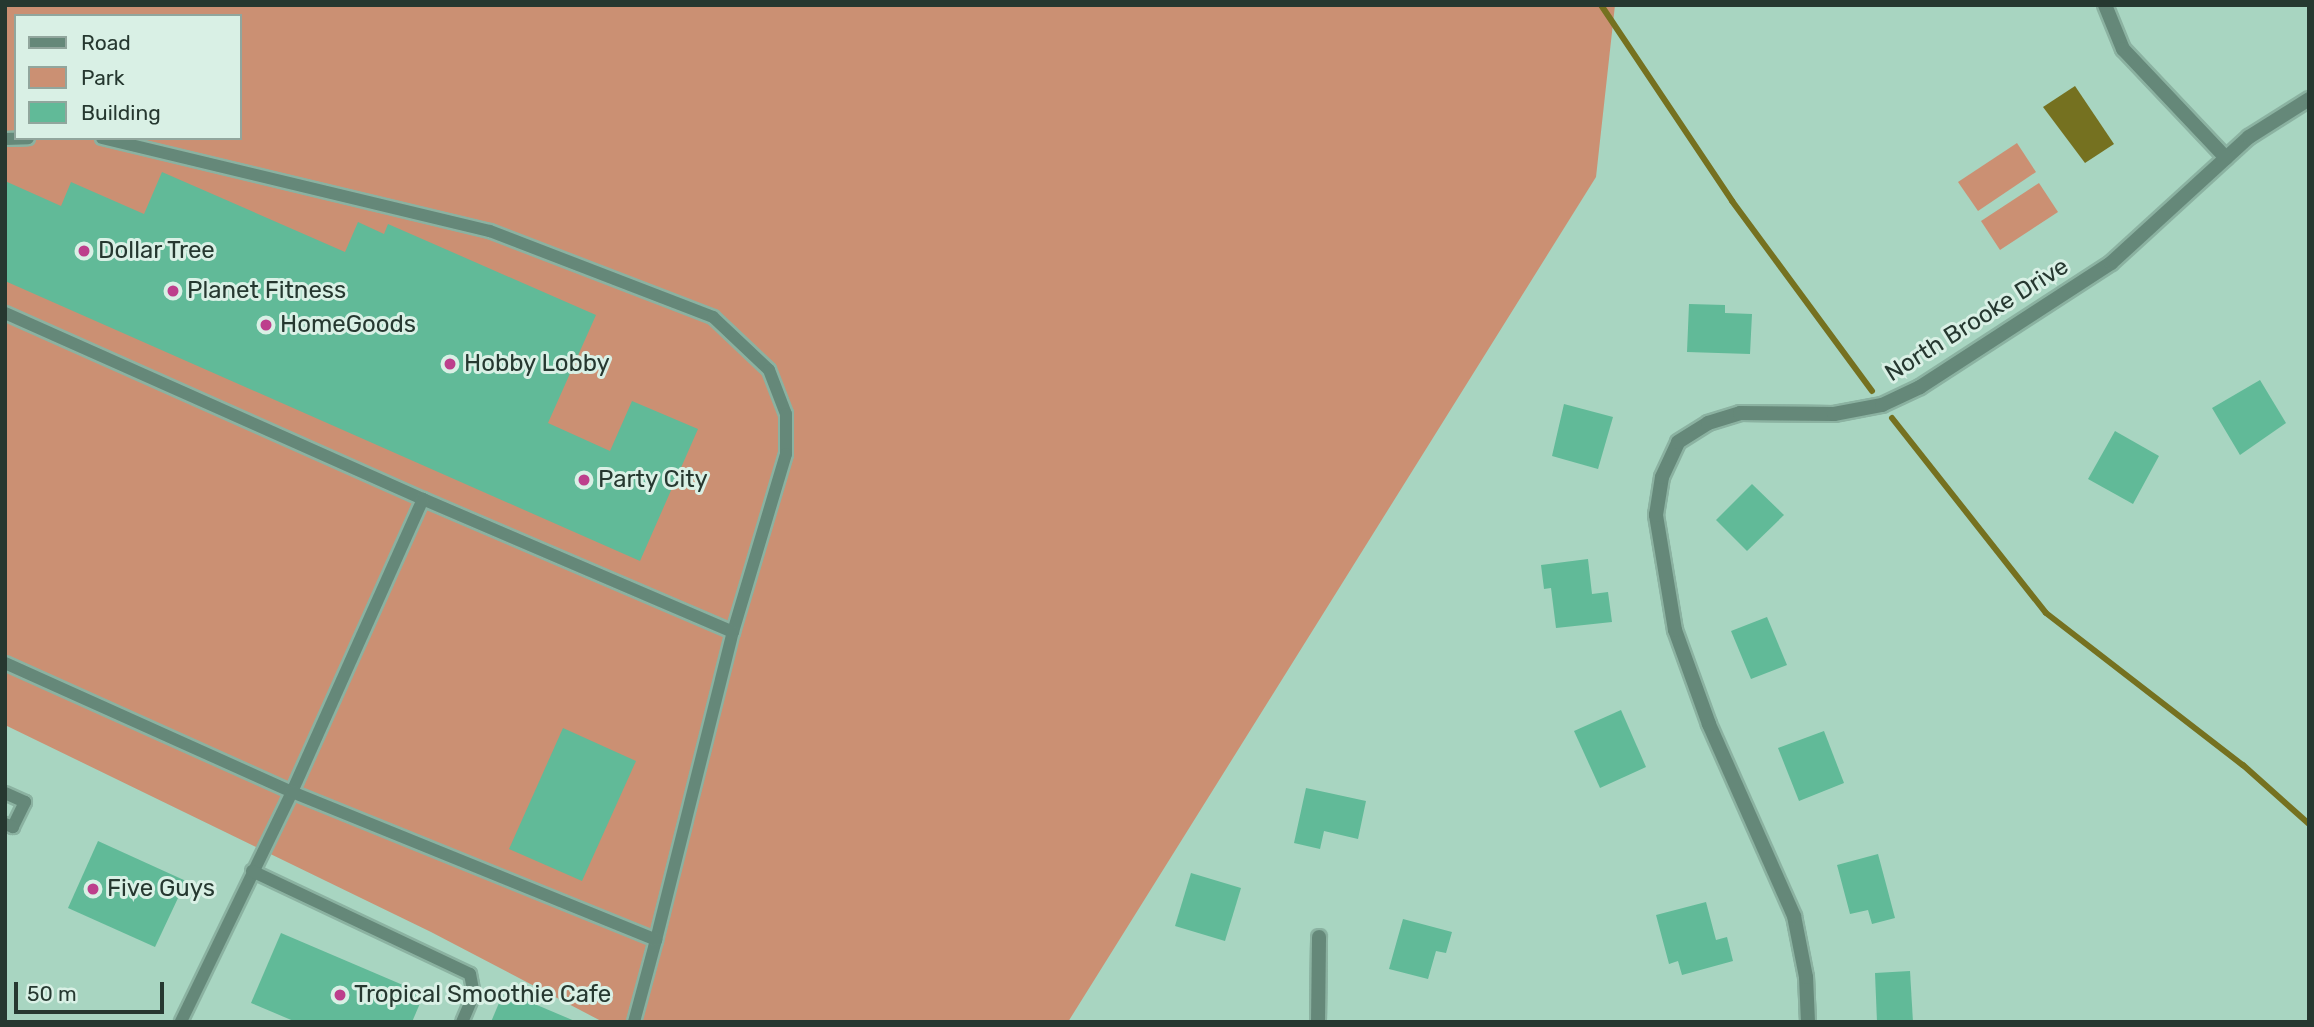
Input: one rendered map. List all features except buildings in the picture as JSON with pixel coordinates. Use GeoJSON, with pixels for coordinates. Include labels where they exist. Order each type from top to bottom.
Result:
{"type":"FeatureCollection","features":[{"type":"Feature","properties":{"kind":"street"},"geometry":{"type":"LineString","coordinates":[[2105,5],[2123,49],[2226,158]]}},
{"type":"Feature","properties":{"kind":"street","name":"North Brooke Drive"},"geometry":{"type":"LineString","coordinates":[[1808,1022],[1806,976],[1794,916],[1709,724],[1675,630],[1656,514],[1662,477],[1678,442],[1708,422],[1740,413],[1834,414],[1882,405],[1920,387],[2112,262],[2249,137],[2309,99]]}},
{"type":"Feature","properties":{"kind":"street"},"geometry":{"type":"LineString","coordinates":[[1318,1022],[1319,937]]}},
{"type":"Feature","properties":{"kind":"lane"},"geometry":{"type":"LineString","coordinates":[[110,140],[490,231],[713,317],[769,370],[786,414],[786,454],[733,632],[634,1022]]}},
{"type":"Feature","properties":{"kind":"lane"},"geometry":{"type":"LineString","coordinates":[[5,313],[423,499],[733,632]]}},
{"type":"Feature","properties":{"kind":"lane"},"geometry":{"type":"LineString","coordinates":[[183,1021],[252,871],[292,792],[423,499]]}},
{"type":"Feature","properties":{"kind":"lane"},"geometry":{"type":"LineString","coordinates":[[5,663],[292,792],[656,940]]}},
{"type":"Feature","properties":{"kind":"lane"},"geometry":{"type":"LineString","coordinates":[[5,793],[25,802],[13,827],[5,824]]}},
{"type":"Feature","properties":{"kind":"lane"},"geometry":{"type":"LineString","coordinates":[[252,871],[470,974],[474,994],[462,1022]]}},
{"type":"Feature","properties":{"kind":"green space"},"geometry":{"type":"Polygon","coordinates":[[[5,5],[1615,5],[1596,177],[1068,1022],[603,1022],[431,932],[5,725],[5,5]]]}},
{"type":"Feature","properties":{"kind":"green space"},"geometry":{"type":"Polygon","coordinates":[[[2017,143],[2036,172],[1978,211],[1958,182],[2017,143]]]}},
{"type":"Feature","properties":{"kind":"green space"},"geometry":{"type":"Polygon","coordinates":[[[2039,183],[2058,212],[2000,250],[1981,221],[2039,183]]]}},
{"type":"Feature","properties":{"kind":"shaded area"},"geometry":{"type":"Polygon","coordinates":[[[2075,86],[2114,144],[2085,163],[2043,107],[2075,86]]]}},
{"type":"Feature","properties":{"kind":"waterway"},"geometry":{"type":"LineString","coordinates":[[1601,5],[1732,201],[1872,391]]}},
{"type":"Feature","properties":{"kind":"waterway"},"geometry":{"type":"LineString","coordinates":[[1892,418],[2046,613],[2243,765],[2309,824]]}},
{"type":"Feature","properties":{"kind":"place","name":"Dollar Tree"},"geometry":{"type":"Point","coordinates":[84,251]}},
{"type":"Feature","properties":{"kind":"place","name":"Planet Fitness"},"geometry":{"type":"Point","coordinates":[173,291]}},
{"type":"Feature","properties":{"kind":"place","name":"HomeGoods"},"geometry":{"type":"Point","coordinates":[266,325]}},
{"type":"Feature","properties":{"kind":"place","name":"Hobby Lobby"},"geometry":{"type":"Point","coordinates":[450,364]}},
{"type":"Feature","properties":{"kind":"place","name":"Party City"},"geometry":{"type":"Point","coordinates":[584,480]}},
{"type":"Feature","properties":{"kind":"place","name":"Five Guys"},"geometry":{"type":"Point","coordinates":[93,889]}},
{"type":"Feature","properties":{"kind":"place","name":"Tropical Smoothie Cafe"},"geometry":{"type":"Point","coordinates":[340,995]}}]}
